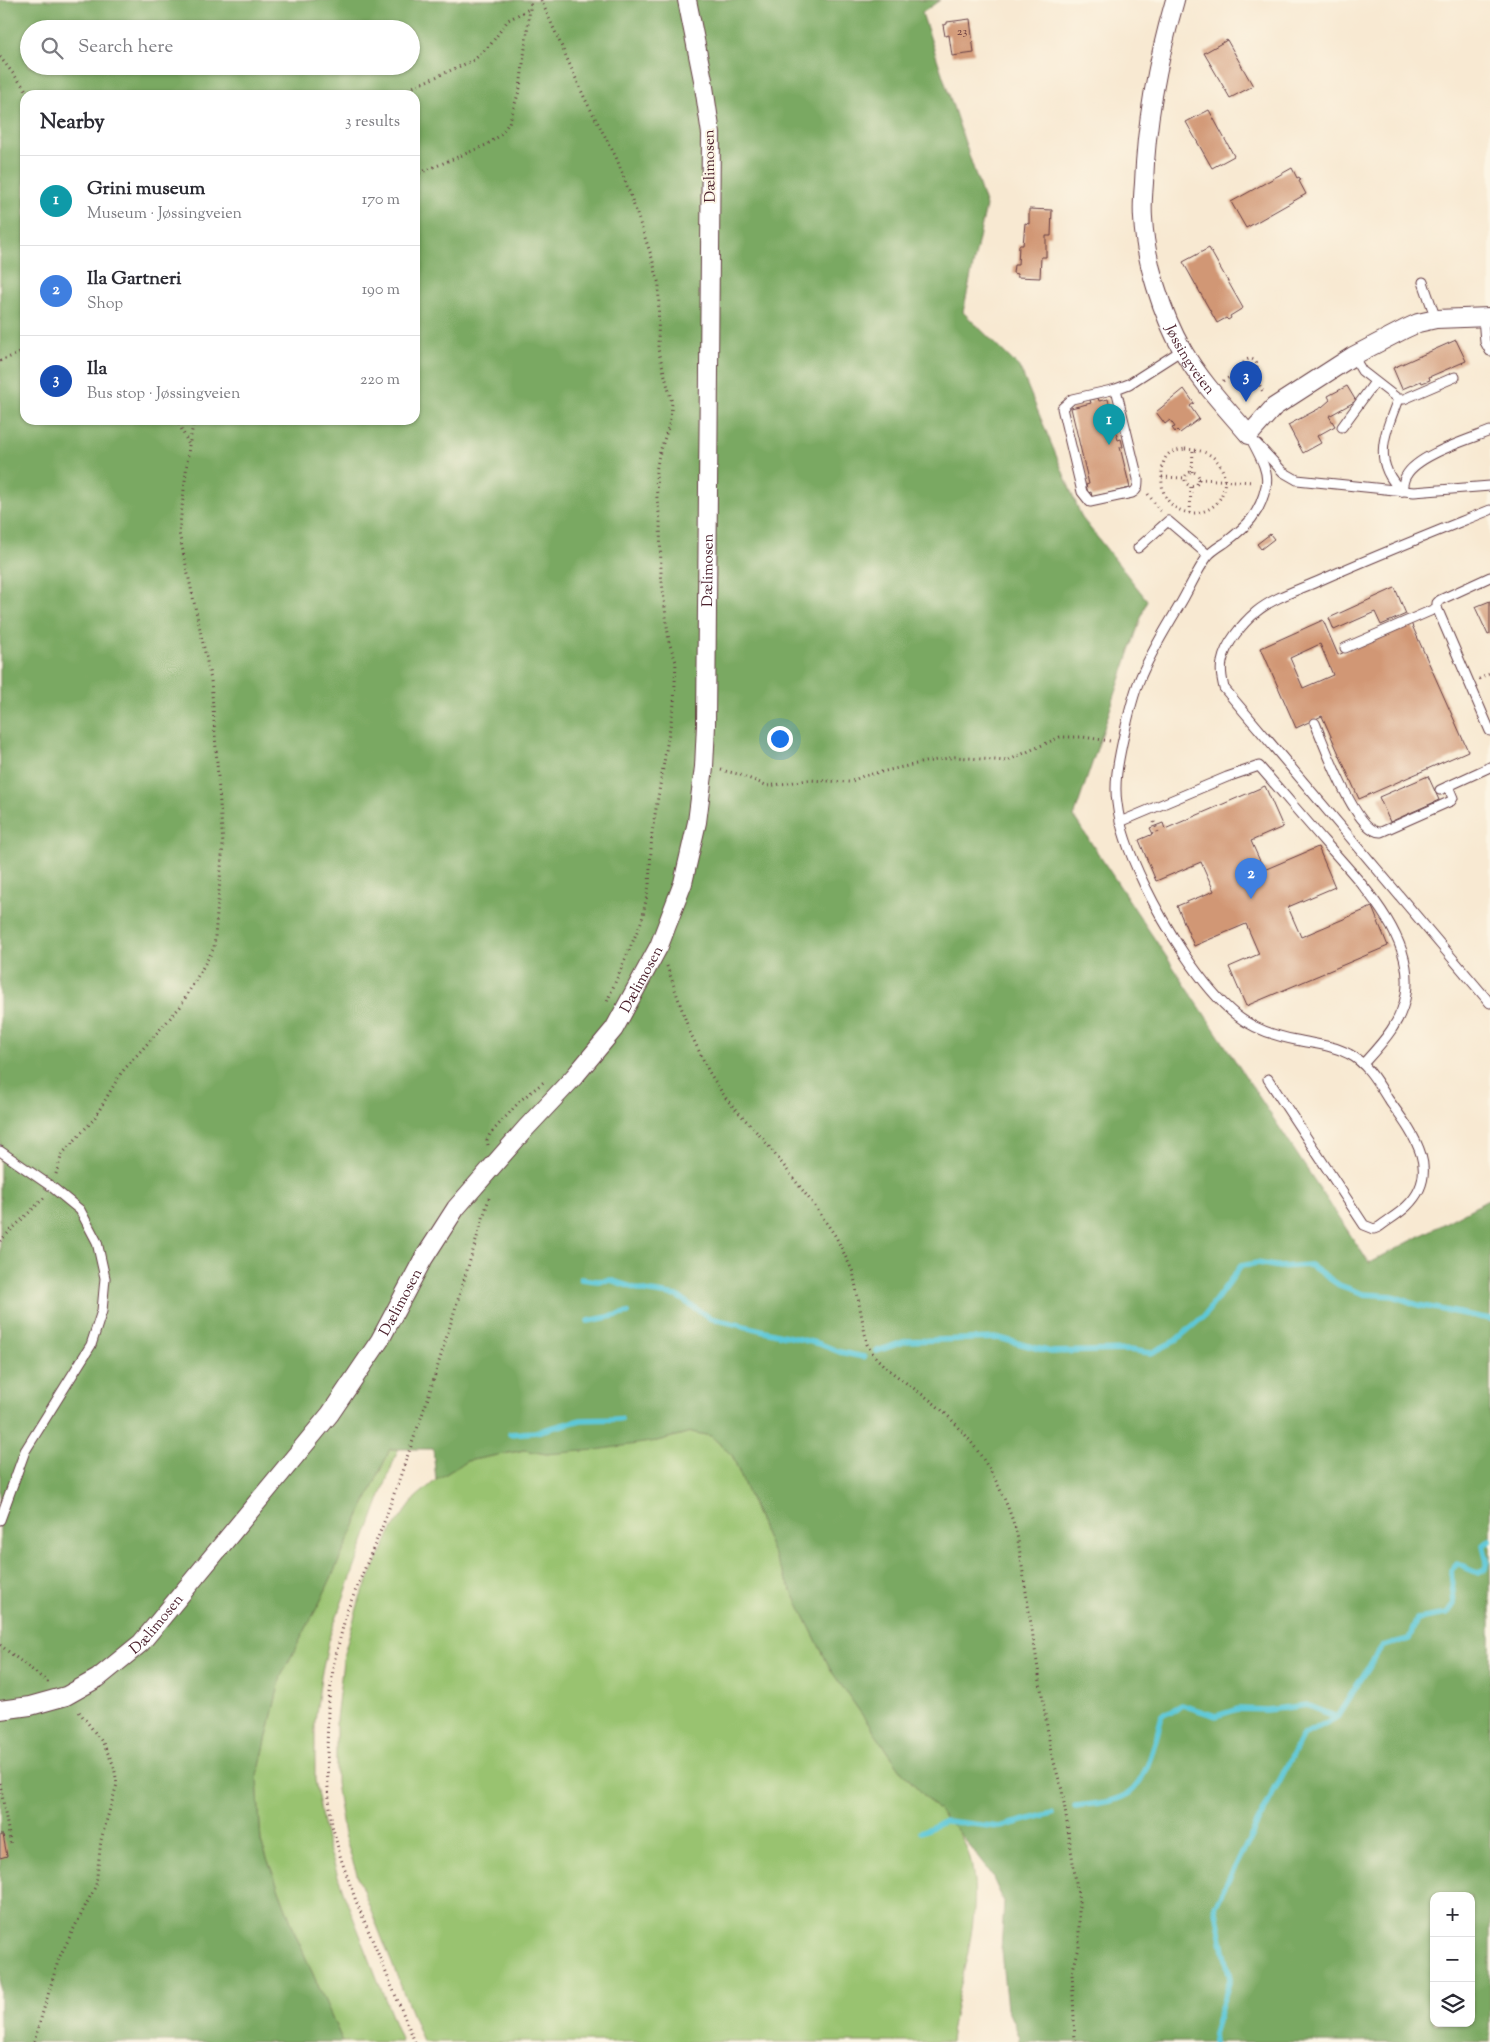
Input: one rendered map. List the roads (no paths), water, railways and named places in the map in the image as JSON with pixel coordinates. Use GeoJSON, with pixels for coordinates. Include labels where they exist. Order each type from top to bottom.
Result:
{"type":"FeatureCollection","features":[{"type":"Feature","properties":{"kind":"street","name":"Dælimosen"},"geometry":{"type":"LineString","coordinates":[[0,1710],[30,1706],[66,1696],[98,1678],[141,1643],[330,1414],[380,1340],[422,1261],[456,1208],[574,1078],[614,1029],[659,946],[683,883],[697,822],[704,767],[706,725],[710,134],[704,80],[687,0]]}},
{"type":"Feature","properties":{"kind":"street","name":"Jøssingveien"},"geometry":{"type":"LineString","coordinates":[[1175,0],[1162,49],[1145,156],[1142,218],[1147,248],[1159,296],[1182,350],[1209,387],[1249,435]]}},
{"type":"Feature","properties":{"kind":"street"},"geometry":{"type":"LineString","coordinates":[[1249,435],[1272,409],[1353,356],[1404,329],[1418,323],[1436,320],[1487,317]]}},
{"type":"Feature","properties":{"kind":"lane"},"geometry":{"type":"LineString","coordinates":[[1423,282],[1436,320]]}},
{"type":"Feature","properties":{"kind":"lane"},"geometry":{"type":"LineString","coordinates":[[1487,317],[1485,342],[1490,351]]}},
{"type":"Feature","properties":{"kind":"lane"},"geometry":{"type":"LineString","coordinates":[[1116,389],[1138,480],[1136,491],[1090,502],[1082,492],[1062,408],[1072,399],[1116,389],[1135,381],[1182,350]]}},
{"type":"Feature","properties":{"kind":"lane"},"geometry":{"type":"LineString","coordinates":[[1353,356],[1362,371],[1398,399],[1404,399],[1455,377]]}},
{"type":"Feature","properties":{"kind":"lane"},"geometry":{"type":"LineString","coordinates":[[1342,427],[1375,382]]}},
{"type":"Feature","properties":{"kind":"lane"},"geometry":{"type":"LineString","coordinates":[[1398,399],[1387,429],[1382,456],[1388,475],[1402,491]]}},
{"type":"Feature","properties":{"kind":"lane"},"geometry":{"type":"LineString","coordinates":[[1402,491],[1404,478],[1416,465],[1438,451],[1490,431]]}},
{"type":"Feature","properties":{"kind":"lane"},"geometry":{"type":"LineString","coordinates":[[1249,435],[1265,469],[1267,482],[1259,506],[1249,524],[1208,555],[1150,656],[1138,682],[1129,710],[1118,766],[1116,800],[1120,822],[1143,882],[1161,915],[1182,949],[1213,991],[1236,1014],[1265,1030],[1294,1040],[1341,1050],[1352,1055],[1363,1064],[1416,1139],[1421,1151],[1423,1166],[1421,1180],[1416,1194],[1408,1205],[1374,1229],[1369,1228],[1361,1221],[1268,1079]]}},
{"type":"Feature","properties":{"kind":"lane"},"geometry":{"type":"LineString","coordinates":[[1249,435],[1283,472],[1297,480],[1402,491],[1490,486]]}},
{"type":"Feature","properties":{"kind":"lane"},"geometry":{"type":"LineString","coordinates":[[1490,510],[1367,559],[1274,601],[1257,611],[1246,621],[1228,647],[1222,660],[1221,676],[1224,688],[1490,1003]]}},
{"type":"Feature","properties":{"kind":"lane"},"geometry":{"type":"LineString","coordinates":[[1138,548],[1168,521],[1208,555]]}},
{"type":"Feature","properties":{"kind":"lane"},"geometry":{"type":"LineString","coordinates":[[1490,577],[1437,603],[1437,608],[1490,731]]}},
{"type":"Feature","properties":{"kind":"lane"},"geometry":{"type":"LineString","coordinates":[[1345,648],[1437,608]]}},
{"type":"Feature","properties":{"kind":"lane"},"geometry":{"type":"LineString","coordinates":[[1315,724],[1353,808],[1374,830],[1381,832],[1451,801],[1453,798],[1444,788],[1490,767]]}},
{"type":"Feature","properties":{"kind":"lane"},"geometry":{"type":"LineString","coordinates":[[1120,822],[1227,777],[1259,766],[1376,901],[1400,946],[1406,973],[1406,993],[1400,1013],[1389,1035],[1363,1064]]}},
{"type":"Feature","properties":{"kind":"lane"},"geometry":{"type":"LineString","coordinates":[[0,1151],[80,1210],[97,1242],[105,1278],[102,1311],[91,1345],[24,1451],[0,1520]]}},
{"type":"Feature","properties":{"kind":"waterway"},"geometry":{"type":"LineString","coordinates":[[877,1351],[906,1341],[999,1338],[1051,1352],[1129,1350],[1151,1353],[1175,1341],[1204,1316],[1241,1266],[1257,1263],[1280,1267],[1310,1265],[1339,1285],[1364,1294],[1393,1296],[1418,1305],[1490,1319]]}},
{"type":"Feature","properties":{"kind":"waterway"},"geometry":{"type":"LineString","coordinates":[[581,1279],[610,1280],[644,1291],[677,1296],[710,1318],[820,1344],[840,1352],[864,1357]]}},
{"type":"Feature","properties":{"kind":"waterway"},"geometry":{"type":"LineString","coordinates":[[588,1321],[628,1313]]}},
{"type":"Feature","properties":{"kind":"waterway"},"geometry":{"type":"LineString","coordinates":[[510,1434],[536,1432],[581,1420],[621,1419]]}},
{"type":"Feature","properties":{"kind":"waterway"},"geometry":{"type":"LineString","coordinates":[[1214,2042],[1213,2034],[1230,1979],[1215,1906],[1303,1735],[1337,1717],[1382,1646],[1409,1639],[1417,1619],[1447,1614],[1454,1604],[1451,1570],[1457,1564],[1478,1573],[1485,1570],[1487,1561],[1483,1545],[1490,1541]]}},
{"type":"Feature","properties":{"kind":"waterway"},"geometry":{"type":"LineString","coordinates":[[1075,1806],[1102,1803],[1116,1799],[1128,1794],[1135,1788],[1146,1769],[1162,1716],[1182,1705],[1216,1716],[1238,1709],[1267,1710],[1307,1705],[1337,1717]]}},
{"type":"Feature","properties":{"kind":"waterway"},"geometry":{"type":"LineString","coordinates":[[921,1832],[946,1821],[1000,1827],[1052,1813]]}},
{"type":"Feature","properties":{"kind":"place","name":"Ila"},"geometry":{"type":"Point","coordinates":[1246,402]}},
{"type":"Feature","properties":{"kind":"place","name":"Grini museum"},"geometry":{"type":"Point","coordinates":[1109,445]}},
{"type":"Feature","properties":{"kind":"place","name":"Ila Gartneri"},"geometry":{"type":"Point","coordinates":[1251,899]}}]}
